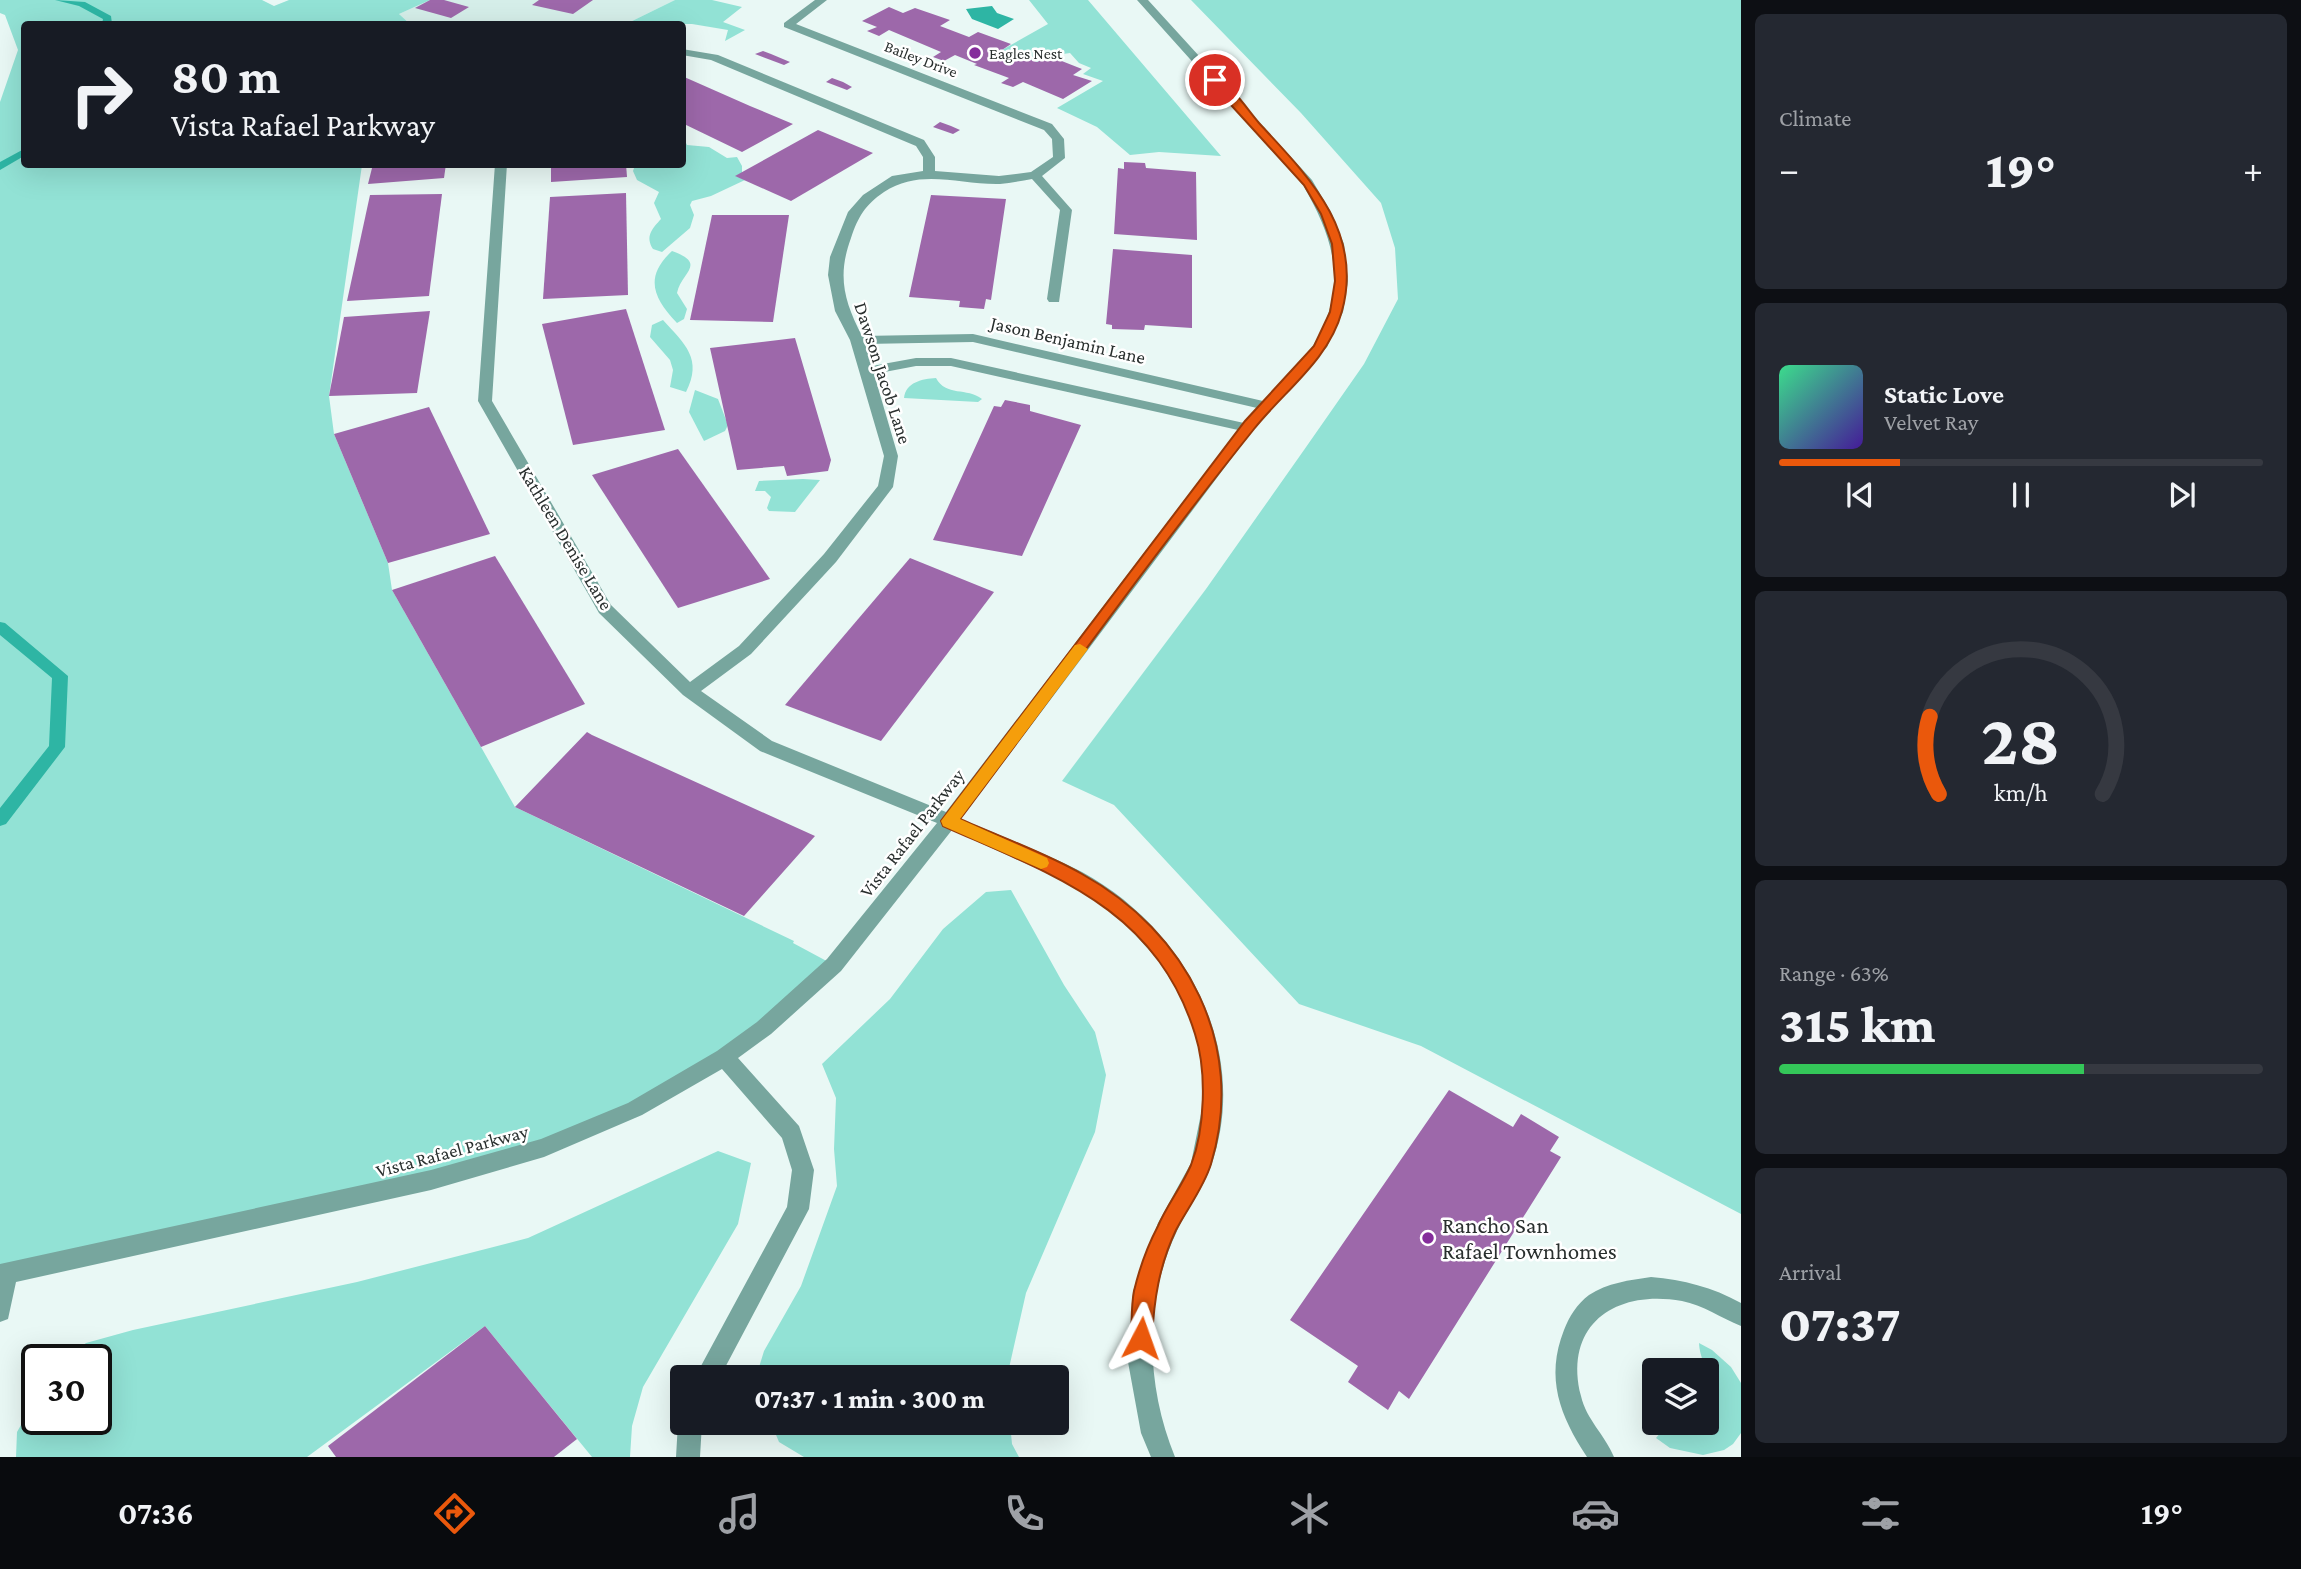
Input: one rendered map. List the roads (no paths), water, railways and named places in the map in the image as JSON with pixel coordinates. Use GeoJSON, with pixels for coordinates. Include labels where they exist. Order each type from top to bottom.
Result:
{"type":"FeatureCollection","features":[{"type":"Feature","properties":{"kind":"street","name":"Bailey Drive"},"geometry":{"type":"LineString","coordinates":[[822,0],[788,25],[1048,127],[1058,139],[1059,158]]}},
{"type":"Feature","properties":{"kind":"street","name":"Vista Rafael Parkway"},"geometry":{"type":"LineString","coordinates":[[3,1274],[431,1180],[544,1148],[635,1109],[724,1057],[764,1028],[834,965],[949,821],[1248,428],[1320,347],[1336,312],[1341,281],[1338,244],[1326,214],[1308,183],[1142,0]]}},
{"type":"Feature","properties":{"kind":"street"},"geometry":{"type":"LineString","coordinates":[[686,53],[714,57],[920,143],[927,151],[931,164],[928,174]]}},
{"type":"Feature","properties":{"kind":"street","name":"Dawson Jacob Lane"},"geometry":{"type":"LineString","coordinates":[[689,691],[745,650],[830,558],[884,487],[891,456],[857,340],[842,311],[835,275],[837,257],[854,212],[867,198],[896,179],[928,174],[999,180],[1035,175],[1059,158]]}},
{"type":"Feature","properties":{"kind":"street","name":"Kathleen Denise Lane"},"geometry":{"type":"LineString","coordinates":[[501,168],[485,401],[605,609],[689,691],[766,747],[949,821],[1076,878],[1127,913],[1166,955],[1195,1003],[1210,1052],[1214,1099],[1201,1165],[1166,1230],[1144,1291],[1140,1362],[1153,1433],[1163,1457]]}},
{"type":"Feature","properties":{"kind":"street"},"geometry":{"type":"LineString","coordinates":[[1035,175],[1066,210],[1054,299]]}},
{"type":"Feature","properties":{"kind":"street","name":"Jason Benjamin Lane"},"geometry":{"type":"LineString","coordinates":[[857,340],[973,338],[1267,406]]}},
{"type":"Feature","properties":{"kind":"street"},"geometry":{"type":"LineString","coordinates":[[866,371],[916,362],[951,362],[1248,428]]}},
{"type":"Feature","properties":{"kind":"street"},"geometry":{"type":"LineString","coordinates":[[714,1365],[798,1209],[803,1170],[791,1133],[724,1057]]}},
{"type":"Feature","properties":{"kind":"street"},"geometry":{"type":"LineString","coordinates":[[0,1311],[3,1274]]}},
{"type":"Feature","properties":{"kind":"street"},"geometry":{"type":"LineString","coordinates":[[1602,1457],[1581,1428],[1567,1387],[1567,1348],[1581,1317],[1609,1296],[1643,1286],[1685,1289],[1726,1304],[1741,1315]]}},
{"type":"Feature","properties":{"kind":"street"},"geometry":{"type":"LineString","coordinates":[[688,1457],[689,1435]]}},
{"type":"Feature","properties":{"kind":"waterway"},"geometry":{"type":"LineString","coordinates":[[60,0],[82,4],[108,18],[108,21]]}},
{"type":"Feature","properties":{"kind":"waterway"},"geometry":{"type":"LineString","coordinates":[[0,167],[21,154]]}},
{"type":"Feature","properties":{"kind":"waterway"},"geometry":{"type":"LineString","coordinates":[[0,627],[60,676],[57,747],[0,820]]}},
{"type":"Feature","properties":{"kind":"place","name":"Eagles Nest"},"geometry":{"type":"Point","coordinates":[975,53]}},
{"type":"Feature","properties":{"kind":"place","name":"Rancho San Rafael Townhomes"},"geometry":{"type":"Point","coordinates":[1428,1238]}}]}
